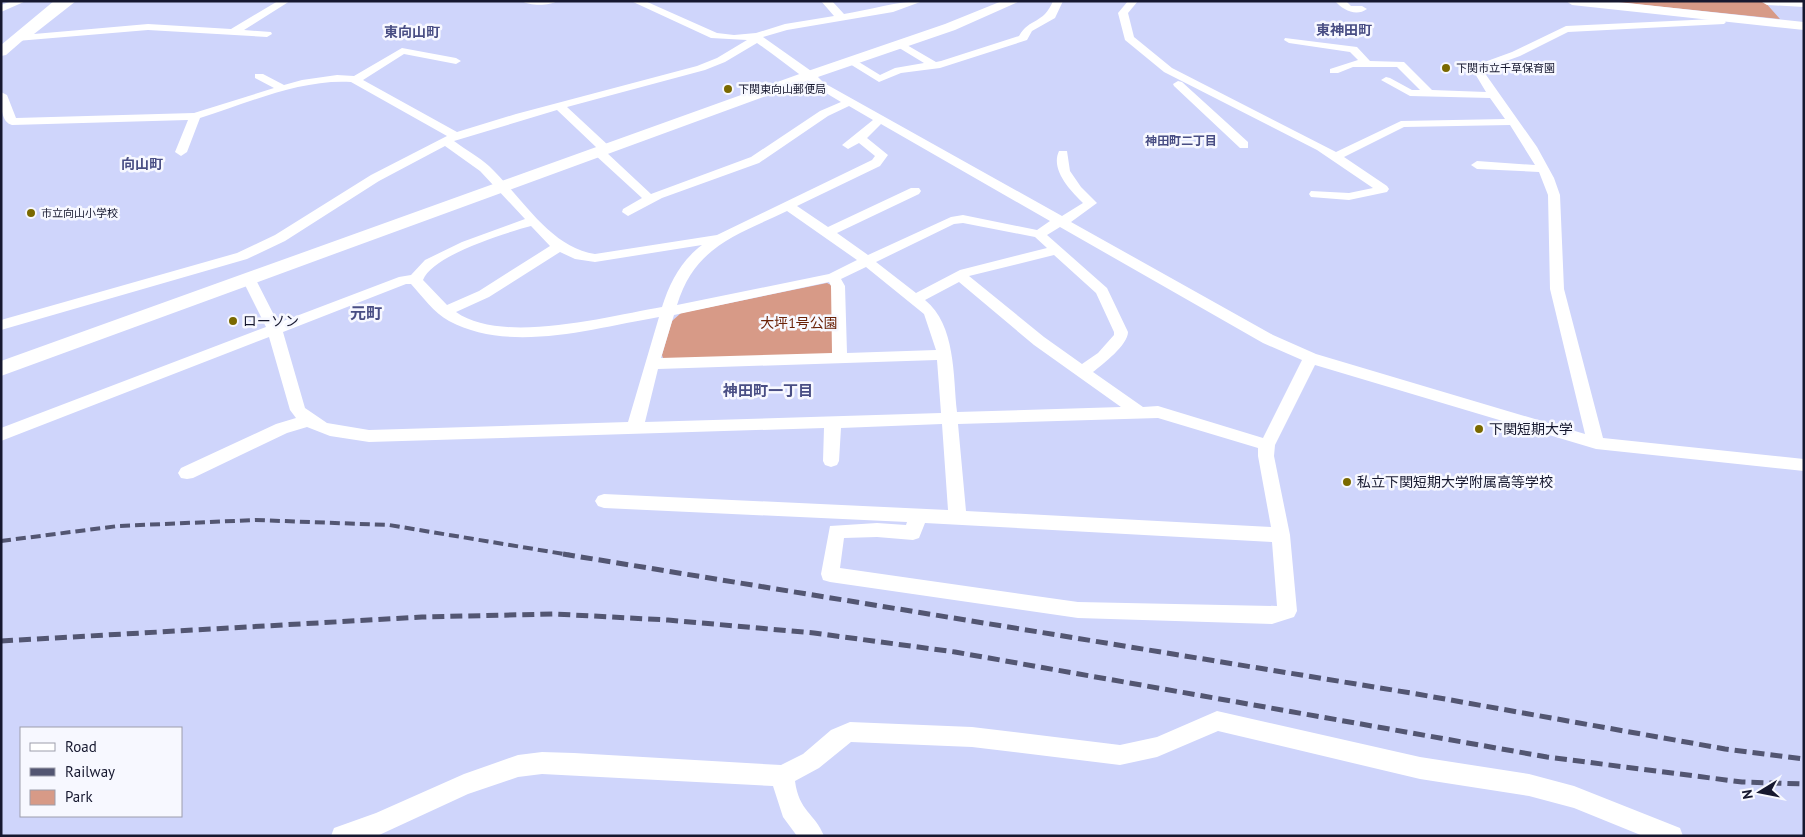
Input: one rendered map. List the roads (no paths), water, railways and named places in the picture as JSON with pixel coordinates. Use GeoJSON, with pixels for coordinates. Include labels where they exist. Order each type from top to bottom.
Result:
{"type":"FeatureCollection","features":[{"type":"Feature","properties":{"kind":"street"},"geometry":{"type":"LineString","coordinates":[[1,10],[21,1]]}},
{"type":"Feature","properties":{"kind":"street"},"geometry":{"type":"LineString","coordinates":[[1,52],[54,1]]}},
{"type":"Feature","properties":{"kind":"street"},"geometry":{"type":"LineString","coordinates":[[1,52],[62,1]]}},
{"type":"Feature","properties":{"kind":"street"},"geometry":{"type":"LineString","coordinates":[[1,52],[71,1]]}},
{"type":"Feature","properties":{"kind":"street"},"geometry":{"type":"LineString","coordinates":[[233,32],[285,1]]}},
{"type":"Feature","properties":{"kind":"street"},"geometry":{"type":"LineString","coordinates":[[527,1],[552,1]]}},
{"type":"Feature","properties":{"kind":"street"},"geometry":{"type":"LineString","coordinates":[[636,1],[715,36],[734,38],[757,37],[810,75],[820,85],[1268,339],[1311,358],[1596,443],[1804,466]]}},
{"type":"Feature","properties":{"kind":"street"},"geometry":{"type":"LineString","coordinates":[[826,1],[841,17]]}},
{"type":"Feature","properties":{"kind":"street"},"geometry":{"type":"LineString","coordinates":[[1,324],[242,256],[280,238],[375,178],[451,139],[496,123],[701,68],[721,60],[757,37],[785,27],[893,8],[918,1]]}},
{"type":"Feature","properties":{"kind":"street"},"geometry":{"type":"LineString","coordinates":[[1,369],[1014,1]]}},
{"type":"Feature","properties":{"kind":"street"},"geometry":{"type":"LineString","coordinates":[[850,61],[879,79],[899,70],[934,65],[1023,38],[1028,29],[1052,16],[1058,1]]}},
{"type":"Feature","properties":{"kind":"street"},"geometry":{"type":"LineString","coordinates":[[1340,1],[1349,9],[1362,14]]}},
{"type":"Feature","properties":{"kind":"street"},"geometry":{"type":"LineString","coordinates":[[1572,1],[1804,26]]}},
{"type":"Feature","properties":{"kind":"street"},"geometry":{"type":"LineString","coordinates":[[1129,2],[1123,13],[1129,38],[1168,70],[1336,156],[1382,190],[1333,198],[1315,194]]}},
{"type":"Feature","properties":{"kind":"street"},"geometry":{"type":"LineString","coordinates":[[1767,2],[1804,4]]}},
{"type":"Feature","properties":{"kind":"street"},"geometry":{"type":"LineString","coordinates":[[1596,443],[1557,289],[1554,195],[1543,169],[1492,95],[1479,72],[1484,66],[1516,54],[1566,29],[1721,22],[1716,17]]}},
{"type":"Feature","properties":{"kind":"street"},"geometry":{"type":"LineString","coordinates":[[22,38],[148,27],[267,34]]}},
{"type":"Feature","properties":{"kind":"street"},"geometry":{"type":"LineString","coordinates":[[1289,40],[1353,49],[1366,63]]}},
{"type":"Feature","properties":{"kind":"street"},"geometry":{"type":"LineString","coordinates":[[900,44],[948,74]]}},
{"type":"Feature","properties":{"kind":"street"},"geometry":{"type":"LineString","coordinates":[[355,80],[402,51],[456,61]]}},
{"type":"Feature","properties":{"kind":"street"},"geometry":{"type":"LineString","coordinates":[[1334,70],[1351,64],[1400,64],[1423,90],[1430,94]]}},
{"type":"Feature","properties":{"kind":"street"},"geometry":{"type":"LineString","coordinates":[[259,76],[283,88]]}},
{"type":"Feature","properties":{"kind":"street"},"geometry":{"type":"LineString","coordinates":[[1,95],[12,122],[195,116],[283,88],[325,79],[355,80],[451,139],[484,168],[558,246],[580,256],[602,258],[720,238]]}},
{"type":"Feature","properties":{"kind":"street"},"geometry":{"type":"LineString","coordinates":[[1185,80],[1177,83],[1244,145]]}},
{"type":"Feature","properties":{"kind":"street"},"geometry":{"type":"LineString","coordinates":[[1386,80],[1407,92]]}},
{"type":"Feature","properties":{"kind":"street"},"geometry":{"type":"LineString","coordinates":[[1382,94],[1407,92],[1492,95]]}},
{"type":"Feature","properties":{"kind":"street"},"geometry":{"type":"LineString","coordinates":[[628,212],[672,190],[716,177],[757,159],[826,111],[850,102]]}},
{"type":"Feature","properties":{"kind":"street"},"geometry":{"type":"LineString","coordinates":[[560,106],[651,200]]}},
{"type":"Feature","properties":{"kind":"street"},"geometry":{"type":"LineString","coordinates":[[181,152],[195,116]]}},
{"type":"Feature","properties":{"kind":"street"},"geometry":{"type":"LineString","coordinates":[[848,145],[861,137],[880,119]]}},
{"type":"Feature","properties":{"kind":"street"},"geometry":{"type":"LineString","coordinates":[[1336,156],[1401,124],[1418,122],[1512,122]]}},
{"type":"Feature","properties":{"kind":"street"},"geometry":{"type":"LineString","coordinates":[[635,428],[676,285],[694,258],[720,238],[876,163],[882,155],[865,143],[861,137]]}},
{"type":"Feature","properties":{"kind":"street"},"geometry":{"type":"LineString","coordinates":[[1039,234],[1091,202],[1076,190],[1064,171],[1062,154]]}},
{"type":"Feature","properties":{"kind":"street"},"geometry":{"type":"LineString","coordinates":[[1477,165],[1543,169]]}},
{"type":"Feature","properties":{"kind":"street"},"geometry":{"type":"LineString","coordinates":[[827,233],[915,191]]}},
{"type":"Feature","properties":{"kind":"street"},"geometry":{"type":"LineString","coordinates":[[788,206],[868,262],[931,312],[941,338],[958,519]]}},
{"type":"Feature","properties":{"kind":"street"},"geometry":{"type":"LineString","coordinates":[[416,279],[434,301],[453,317],[484,329],[526,334],[562,330],[706,305],[833,277],[951,222],[963,219],[1039,234],[1102,291],[1121,332],[1121,336],[1103,357],[1082,372]]}},
{"type":"Feature","properties":{"kind":"street"},"geometry":{"type":"LineString","coordinates":[[416,279],[420,271],[448,252],[534,221]]}},
{"type":"Feature","properties":{"kind":"street"},"geometry":{"type":"LineString","coordinates":[[445,311],[484,294],[558,246]]}},
{"type":"Feature","properties":{"kind":"street"},"geometry":{"type":"LineString","coordinates":[[916,299],[960,276],[1008,261],[1057,250]]}},
{"type":"Feature","properties":{"kind":"street"},"geometry":{"type":"LineString","coordinates":[[242,256],[254,278],[275,331],[298,410],[308,421],[332,431],[369,436],[1158,412],[1267,445]]}},
{"type":"Feature","properties":{"kind":"street"},"geometry":{"type":"LineString","coordinates":[[960,276],[1039,341],[1140,413]]}},
{"type":"Feature","properties":{"kind":"street"},"geometry":{"type":"LineString","coordinates":[[833,277],[838,286],[840,357]]}},
{"type":"Feature","properties":{"kind":"street"},"geometry":{"type":"LineString","coordinates":[[1,435],[275,331],[372,292],[404,280],[416,279]]}},
{"type":"Feature","properties":{"kind":"street"},"geometry":{"type":"LineString","coordinates":[[652,364],[943,355]]}},
{"type":"Feature","properties":{"kind":"street"},"geometry":{"type":"LineString","coordinates":[[918,517],[913,533],[877,530],[836,531],[830,574],[1078,610],[1272,616],[1287,611],[1281,535],[1266,456],[1267,445],[1311,358]]}},
{"type":"Feature","properties":{"kind":"street"},"geometry":{"type":"LineString","coordinates":[[187,473],[282,428],[308,421]]}},
{"type":"Feature","properties":{"kind":"street"},"geometry":{"type":"LineString","coordinates":[[831,462],[833,421]]}},
{"type":"Feature","properties":{"kind":"street"},"geometry":{"type":"LineString","coordinates":[[604,501],[744,506],[918,517],[1281,535]]}},
{"type":"Feature","properties":{"kind":"street"},"geometry":{"type":"LineString","coordinates":[[342,836],[378,824],[464,785],[518,766],[542,763],[574,764],[783,776],[811,761],[839,737],[850,732],[972,737],[1120,755],[1144,750],[1195,732],[1217,721],[1420,768],[1529,785],[1574,797],[1672,836]]}},
{"type":"Feature","properties":{"kind":"street"},"geometry":{"type":"LineString","coordinates":[[783,776],[785,799],[794,818],[813,836]]}},
{"type":"Feature","properties":{"kind":"railway"},"geometry":{"type":"LineString","coordinates":[[1,541],[118,526],[255,520],[389,525],[570,555]]}},
{"type":"Feature","properties":{"kind":"railway"},"geometry":{"type":"LineString","coordinates":[[563,554],[1417,694],[1725,749],[1804,759]]}},
{"type":"Feature","properties":{"kind":"railway"},"geometry":{"type":"LineString","coordinates":[[1,641],[422,617],[554,614],[668,620],[814,633],[955,652],[1547,757],[1742,782],[1804,784]]}},
{"type":"Feature","properties":{"kind":"place","name":"下関市立千草保育園"},"geometry":{"type":"Point","coordinates":[1446,68]}},
{"type":"Feature","properties":{"kind":"place","name":"下関東向山郵便局"},"geometry":{"type":"Point","coordinates":[728,89]}},
{"type":"Feature","properties":{"kind":"place","name":"市立向山小学校"},"geometry":{"type":"Point","coordinates":[31,213]}},
{"type":"Feature","properties":{"kind":"place","name":"ローソン"},"geometry":{"type":"Point","coordinates":[233,321]}},
{"type":"Feature","properties":{"kind":"place","name":"下関短期大学"},"geometry":{"type":"Point","coordinates":[1479,429]}},
{"type":"Feature","properties":{"kind":"place","name":"私立下関短期大学附属高等学校"},"geometry":{"type":"Point","coordinates":[1347,482]}},
{"type":"Feature","properties":{"kind":"district","name":"東神田町"},"geometry":{"type":"Point","coordinates":[1344,30]}},
{"type":"Feature","properties":{"kind":"district","name":"東向山町"},"geometry":{"type":"Point","coordinates":[412,32]}},
{"type":"Feature","properties":{"kind":"district","name":"神田町二丁目"},"geometry":{"type":"Point","coordinates":[1181,140]}},
{"type":"Feature","properties":{"kind":"district","name":"向山町"},"geometry":{"type":"Point","coordinates":[142,164]}},
{"type":"Feature","properties":{"kind":"district","name":"元町"},"geometry":{"type":"Point","coordinates":[366,313]}},
{"type":"Feature","properties":{"kind":"district","name":"神田町一丁目"},"geometry":{"type":"Point","coordinates":[768,390]}},
{"type":"Feature","properties":{"kind":"park label","name":"大坪1号公園"},"geometry":{"type":"Point","coordinates":[799,323]}}]}
